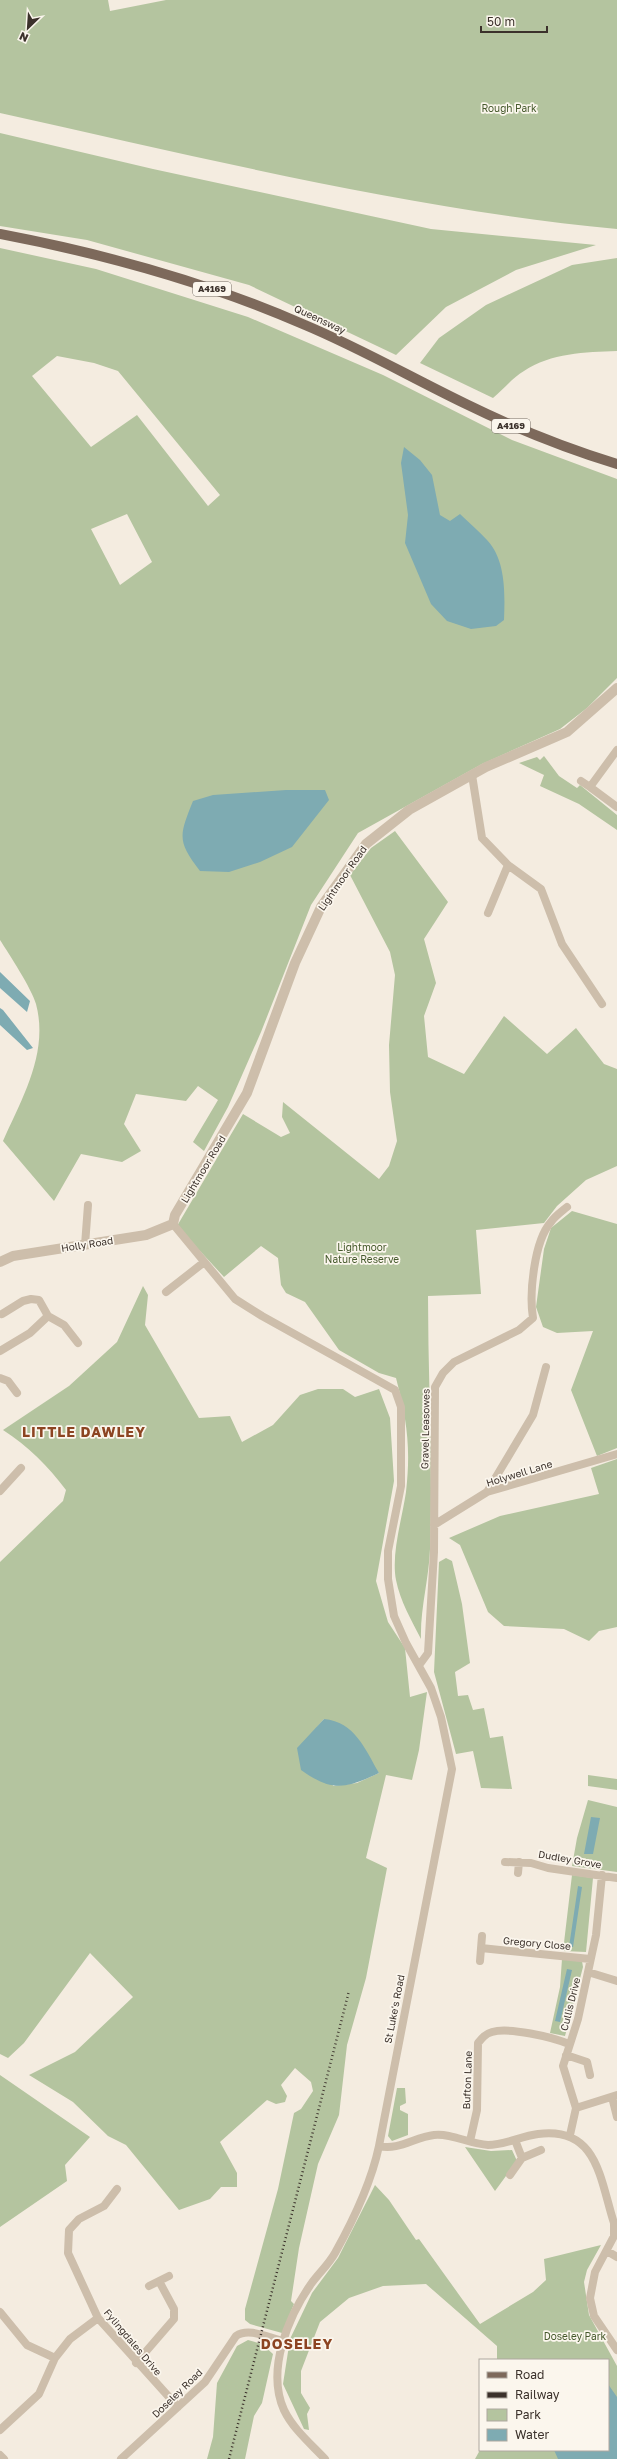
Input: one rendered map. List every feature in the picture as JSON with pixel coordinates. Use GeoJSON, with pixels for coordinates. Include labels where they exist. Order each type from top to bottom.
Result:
{"type":"FeatureCollection","features":[{"type":"Feature","properties":{"kind":"main road","name":"Queensway"},"geometry":{"type":"LineString","coordinates":[[0,234],[71,248],[182,278],[253,303],[383,362],[508,424],[617,464]]}},
{"type":"Feature","properties":{"kind":"street","name":"Lightmoor Road"},"geometry":{"type":"LineString","coordinates":[[173,1224],[175,1215],[247,1093],[296,963],[320,907],[366,844],[409,810],[472,775],[567,732],[617,689]]}},
{"type":"Feature","properties":{"kind":"street"},"geometry":{"type":"LineString","coordinates":[[590,787],[617,750]]}},
{"type":"Feature","properties":{"kind":"street"},"geometry":{"type":"LineString","coordinates":[[472,775],[482,838],[508,865],[541,889],[562,944],[602,1004]]}},
{"type":"Feature","properties":{"kind":"street"},"geometry":{"type":"LineString","coordinates":[[582,781],[617,807]]}},
{"type":"Feature","properties":{"kind":"street"},"geometry":{"type":"LineString","coordinates":[[488,913],[508,865]]}},
{"type":"Feature","properties":{"kind":"street"},"geometry":{"type":"LineString","coordinates":[[85,1244],[88,1205]]}},
{"type":"Feature","properties":{"kind":"street","name":"Gravel Leasowes"},"geometry":{"type":"LineString","coordinates":[[420,1664],[428,1653],[434,1525],[434,1387],[443,1373],[454,1362],[519,1330],[533,1318],[530,1301],[540,1242],[550,1222],[567,1207]]}},
{"type":"Feature","properties":{"kind":"street","name":"Holly Road"},"geometry":{"type":"LineString","coordinates":[[0,1262],[13,1256],[146,1235],[173,1224]]}},
{"type":"Feature","properties":{"kind":"street","name":"St Luke's Road"},"geometry":{"type":"LineString","coordinates":[[173,1224],[203,1263],[235,1299],[395,1390],[401,1407],[401,1486],[388,1551],[388,1579],[394,1616],[406,1643],[420,1664],[441,1717],[452,1769],[379,2146],[370,2179],[355,2214],[334,2255],[311,2284],[298,2306],[284,2342],[279,2361],[277,2384],[284,2410],[298,2431],[325,2459]]}},
{"type":"Feature","properties":{"kind":"street"},"geometry":{"type":"LineString","coordinates":[[166,1292],[203,1263]]}},
{"type":"Feature","properties":{"kind":"street"},"geometry":{"type":"LineString","coordinates":[[2,1314],[31,1298],[39,1300],[48,1316],[64,1325],[78,1343]]}},
{"type":"Feature","properties":{"kind":"street"},"geometry":{"type":"LineString","coordinates":[[0,1351],[30,1333],[48,1316]]}},
{"type":"Feature","properties":{"kind":"street"},"geometry":{"type":"LineString","coordinates":[[487,1492],[534,1415],[546,1367]]}},
{"type":"Feature","properties":{"kind":"street"},"geometry":{"type":"LineString","coordinates":[[0,1378],[8,1381],[17,1393]]}},
{"type":"Feature","properties":{"kind":"street","name":"Holywell Lane"},"geometry":{"type":"LineString","coordinates":[[434,1525],[487,1492],[617,1454]]}},
{"type":"Feature","properties":{"kind":"street"},"geometry":{"type":"LineString","coordinates":[[0,1491],[21,1468]]}},
{"type":"Feature","properties":{"kind":"street","name":"Dudley Grove"},"geometry":{"type":"LineString","coordinates":[[504,1862],[519,1862],[617,1878]]}},
{"type":"Feature","properties":{"kind":"street"},"geometry":{"type":"LineString","coordinates":[[518,1873],[519,1862]]}},
{"type":"Feature","properties":{"kind":"street","name":"Cullis Drive"},"geometry":{"type":"LineString","coordinates":[[570,2135],[576,2108],[563,2066],[568,2044],[577,2024],[596,1936],[602,1875]]}},
{"type":"Feature","properties":{"kind":"street"},"geometry":{"type":"LineString","coordinates":[[480,1961],[482,1936]]}},
{"type":"Feature","properties":{"kind":"street","name":"Gregory Close"},"geometry":{"type":"LineString","coordinates":[[481,1948],[590,1960]]}},
{"type":"Feature","properties":{"kind":"street"},"geometry":{"type":"LineString","coordinates":[[588,1972],[617,1981]]}},
{"type":"Feature","properties":{"kind":"street","name":"Bufton Lane"},"geometry":{"type":"LineString","coordinates":[[470,2141],[477,2110],[478,2044],[484,2035],[493,2031],[507,2031],[556,2038],[568,2044]]}},
{"type":"Feature","properties":{"kind":"street"},"geometry":{"type":"LineString","coordinates":[[566,2055],[586,2062],[590,2075]]}},
{"type":"Feature","properties":{"kind":"street"},"geometry":{"type":"LineString","coordinates":[[576,2108],[615,2096],[617,2117]]}},
{"type":"Feature","properties":{"kind":"street"},"geometry":{"type":"LineString","coordinates":[[379,2146],[387,2148],[397,2147],[426,2136],[442,2134],[486,2145],[538,2134],[570,2135],[582,2142],[590,2152],[614,2223],[614,2236],[595,2272],[591,2306],[594,2316],[617,2350]]}},
{"type":"Feature","properties":{"kind":"street"},"geometry":{"type":"LineString","coordinates":[[515,2140],[522,2158]]}},
{"type":"Feature","properties":{"kind":"street"},"geometry":{"type":"LineString","coordinates":[[510,2175],[522,2158],[541,2150]]}},
{"type":"Feature","properties":{"kind":"street","name":"Fylingdales Drive"},"geometry":{"type":"LineString","coordinates":[[117,2189],[104,2206],[79,2219],[69,2230],[68,2253],[98,2318],[136,2363],[178,2407]]}},
{"type":"Feature","properties":{"kind":"street"},"geometry":{"type":"LineString","coordinates":[[607,2251],[617,2257]]}},
{"type":"Feature","properties":{"kind":"street"},"geometry":{"type":"LineString","coordinates":[[149,2286],[169,2276]]}},
{"type":"Feature","properties":{"kind":"street"},"geometry":{"type":"LineString","coordinates":[[136,2363],[174,2319],[174,2309],[159,2281]]}},
{"type":"Feature","properties":{"kind":"street"},"geometry":{"type":"LineString","coordinates":[[0,2312],[27,2345],[54,2358]]}},
{"type":"Feature","properties":{"kind":"street"},"geometry":{"type":"LineString","coordinates":[[0,2430],[39,2394],[54,2358],[70,2339],[98,2318]]}},
{"type":"Feature","properties":{"kind":"street","name":"Doseley Road"},"geometry":{"type":"LineString","coordinates":[[121,2459],[205,2382],[236,2336],[242,2332],[250,2332],[284,2342]]}},
{"type":"Feature","properties":{"kind":"street"},"geometry":{"type":"LineString","coordinates":[[0,2455],[4,2459]]}},
{"type":"Feature","properties":{"kind":"green space","name":"Rough Park"},"geometry":{"type":"Polygon","coordinates":[[[0,0],[108,0],[110,11],[166,0],[617,0],[617,229],[461,209],[384,195],[230,164],[0,113],[0,0]]]}},
{"type":"Feature","properties":{"kind":"green space"},"geometry":{"type":"Polygon","coordinates":[[[0,133],[153,169],[431,229],[596,245],[516,270],[446,307],[396,355],[249,285],[87,240],[0,226],[0,133]]]}},
{"type":"Feature","properties":{"kind":"green space"},"geometry":{"type":"Polygon","coordinates":[[[0,248],[96,269],[248,317],[383,375],[512,440],[617,479],[617,678],[587,708],[560,729],[482,764],[358,833],[311,905],[261,1032],[228,1107],[204,1151],[193,1142],[218,1100],[198,1086],[186,1101],[136,1094],[124,1124],[141,1151],[122,1162],[81,1154],[54,1201],[3,1141],[32,1075],[39,1040],[39,1022],[34,998],[0,940],[0,248]],[[57,356],[32,376],[91,447],[137,415],[208,506],[220,495],[118,371],[94,363],[57,356]],[[127,514],[91,529],[120,585],[152,562],[127,514]]]}},
{"type":"Feature","properties":{"kind":"green space"},"geometry":{"type":"Polygon","coordinates":[[[617,258],[617,351],[581,353],[545,360],[520,374],[493,398],[420,363],[439,338],[486,305],[572,265],[617,258]]]}},
{"type":"Feature","properties":{"kind":"green space"},"geometry":{"type":"Polygon","coordinates":[[[544,756],[559,776],[577,788],[580,785],[617,815],[617,830],[579,804],[540,786],[544,775],[519,763],[537,757],[540,760],[544,756]]]}},
{"type":"Feature","properties":{"kind":"green space","name":"Lightmoor Nature Reserve"},"geometry":{"type":"Polygon","coordinates":[[[395,831],[448,902],[424,939],[436,983],[424,1016],[428,1057],[464,1074],[504,1016],[547,1054],[576,1028],[604,1064],[617,1069],[617,1166],[586,1180],[557,1206],[544,1223],[476,1230],[481,1294],[428,1296],[431,1517],[430,1549],[422,1616],[421,1639],[400,1596],[395,1570],[396,1548],[406,1492],[408,1462],[407,1434],[403,1407],[396,1378],[379,1373],[339,1350],[305,1302],[286,1293],[281,1285],[278,1258],[261,1246],[224,1277],[177,1226],[243,1114],[281,1137],[290,1133],[282,1117],[283,1102],[379,1179],[389,1166],[397,1141],[390,1092],[389,1045],[395,975],[390,952],[350,875],[371,848],[395,831]]]}},
{"type":"Feature","properties":{"kind":"green space"},"geometry":{"type":"Polygon","coordinates":[[[572,1211],[617,1224],[617,1448],[597,1456],[571,1390],[593,1331],[557,1333],[543,1327],[536,1307],[544,1249],[551,1228],[572,1211]]]}},
{"type":"Feature","properties":{"kind":"green space"},"geometry":{"type":"Polygon","coordinates":[[[143,1286],[148,1295],[145,1325],[199,1418],[230,1416],[242,1442],[273,1425],[300,1395],[318,1389],[343,1389],[355,1397],[379,1389],[390,1418],[394,1481],[376,1581],[388,1622],[405,1648],[410,1697],[427,1692],[419,1750],[412,1780],[386,1775],[366,1858],[387,1868],[366,1978],[347,2045],[339,2115],[318,2164],[299,2248],[291,2301],[294,2304],[282,2333],[250,2324],[245,2320],[245,2309],[278,2189],[294,2113],[301,2109],[313,2091],[311,2082],[295,2068],[281,2085],[287,2096],[285,2102],[276,2104],[267,2100],[220,2142],[237,2173],[237,2187],[221,2187],[210,2199],[179,2210],[126,2145],[108,2136],[73,2102],[29,2075],[75,2052],[133,1997],[90,1953],[24,2043],[8,2058],[0,2054],[0,1562],[63,1501],[66,1490],[37,1457],[3,1430],[69,1386],[117,1342],[143,1286]],[[324,1719],[317,1727],[333,1786],[357,1783],[379,1773],[324,1719]]]}},
{"type":"Feature","properties":{"kind":"green space"},"geometry":{"type":"Polygon","coordinates":[[[617,1459],[617,1627],[599,1631],[589,1641],[564,1629],[504,1626],[488,1612],[460,1545],[449,1538],[500,1516],[599,1494],[591,1468],[617,1459]]]}},
{"type":"Feature","properties":{"kind":"green space"},"geometry":{"type":"Polygon","coordinates":[[[446,1558],[452,1561],[462,1604],[470,1663],[455,1672],[458,1696],[468,1695],[473,1710],[484,1708],[490,1738],[503,1736],[512,1789],[481,1788],[473,1751],[456,1754],[434,1672],[439,1562],[446,1558]]]}},
{"type":"Feature","properties":{"kind":"green space"},"geometry":{"type":"Polygon","coordinates":[[[588,1775],[617,1779],[617,1790],[588,1786],[588,1775]]]}},
{"type":"Feature","properties":{"kind":"green space"},"geometry":{"type":"Polygon","coordinates":[[[588,1800],[617,1807],[617,1872],[572,1866],[577,1838],[588,1800]]]}},
{"type":"Feature","properties":{"kind":"green space"},"geometry":{"type":"Polygon","coordinates":[[[572,1875],[593,1878],[586,1952],[563,1951],[572,1875]]]}},
{"type":"Feature","properties":{"kind":"green space"},"geometry":{"type":"Polygon","coordinates":[[[562,1959],[582,1961],[583,1967],[565,2036],[550,2033],[560,1987],[562,1959]]]}},
{"type":"Feature","properties":{"kind":"green space"},"geometry":{"type":"Polygon","coordinates":[[[0,2075],[90,2137],[65,2165],[67,2181],[0,2227],[0,2075]]]}},
{"type":"Feature","properties":{"kind":"green space"},"geometry":{"type":"Polygon","coordinates":[[[397,2088],[405,2088],[406,2103],[400,2106],[400,2110],[408,2114],[408,2135],[392,2141],[388,2136],[397,2088]]]}},
{"type":"Feature","properties":{"kind":"green space"},"geometry":{"type":"Polygon","coordinates":[[[465,2147],[491,2151],[512,2150],[517,2161],[495,2191],[465,2147]]]}},
{"type":"Feature","properties":{"kind":"green space","name":"Doseley Park"},"geometry":{"type":"Polygon","coordinates":[[[375,2185],[389,2200],[416,2240],[419,2239],[480,2324],[533,2292],[546,2280],[544,2259],[601,2245],[587,2270],[584,2282],[589,2315],[617,2366],[617,2459],[475,2459],[479,2451],[609,2451],[609,2359],[497,2359],[497,2346],[426,2284],[383,2286],[349,2298],[320,2322],[301,2371],[301,2393],[310,2408],[307,2414],[309,2430],[304,2429],[283,2384],[290,2339],[312,2293],[338,2258],[375,2185]]]}},
{"type":"Feature","properties":{"kind":"green space"},"geometry":{"type":"Polygon","coordinates":[[[248,2340],[262,2344],[273,2354],[262,2403],[254,2416],[245,2459],[207,2459],[213,2437],[217,2383],[237,2346],[248,2340]]]}},
{"type":"Feature","properties":{"kind":"water"},"geometry":{"type":"Polygon","coordinates":[[[404,447],[420,460],[432,475],[440,515],[450,521],[460,514],[484,537],[498,557],[503,578],[504,620],[496,626],[471,629],[447,621],[431,604],[405,543],[408,515],[401,463],[404,447]]]}},
{"type":"Feature","properties":{"kind":"water"},"geometry":{"type":"Polygon","coordinates":[[[286,790],[325,790],[329,800],[292,847],[260,862],[229,872],[200,871],[187,852],[183,838],[185,822],[193,801],[213,795],[286,790]]]}},
{"type":"Feature","properties":{"kind":"water"},"geometry":{"type":"Polygon","coordinates":[[[0,972],[30,1001],[27,1012],[0,988],[0,972]]]}},
{"type":"Feature","properties":{"kind":"water"},"geometry":{"type":"Polygon","coordinates":[[[0,1008],[33,1048],[27,1050],[0,1025],[0,1008]]]}},
{"type":"Feature","properties":{"kind":"water"},"geometry":{"type":"Polygon","coordinates":[[[324,1719],[335,1721],[344,1725],[351,1731],[364,1746],[379,1773],[348,1785],[339,1786],[321,1782],[301,1770],[297,1748],[324,1719]]]}},
{"type":"Feature","properties":{"kind":"water"},"geometry":{"type":"Polygon","coordinates":[[[591,1817],[600,1818],[593,1854],[584,1854],[591,1817]]]}},
{"type":"Feature","properties":{"kind":"water"},"geometry":{"type":"Polygon","coordinates":[[[578,1886],[582,1887],[573,1947],[569,1947],[578,1886]]]}},
{"type":"Feature","properties":{"kind":"water"},"geometry":{"type":"Polygon","coordinates":[[[567,1969],[572,1970],[560,2022],[555,2021],[567,1969]]]}},
{"type":"Feature","properties":{"kind":"water"},"geometry":{"type":"Polygon","coordinates":[[[609,2385],[617,2397],[617,2459],[558,2459],[554,2451],[609,2451],[609,2385]]]}},
{"type":"Feature","properties":{"kind":"railway"},"geometry":{"type":"LineString","coordinates":[[229,2459],[349,1991]]}},
{"type":"Feature","properties":{"kind":"district","name":"LITTLE DAWLEY"},"geometry":{"type":"Point","coordinates":[84,1432]}},
{"type":"Feature","properties":{"kind":"district","name":"DOSELEY"},"geometry":{"type":"Point","coordinates":[297,2344]}}]}
